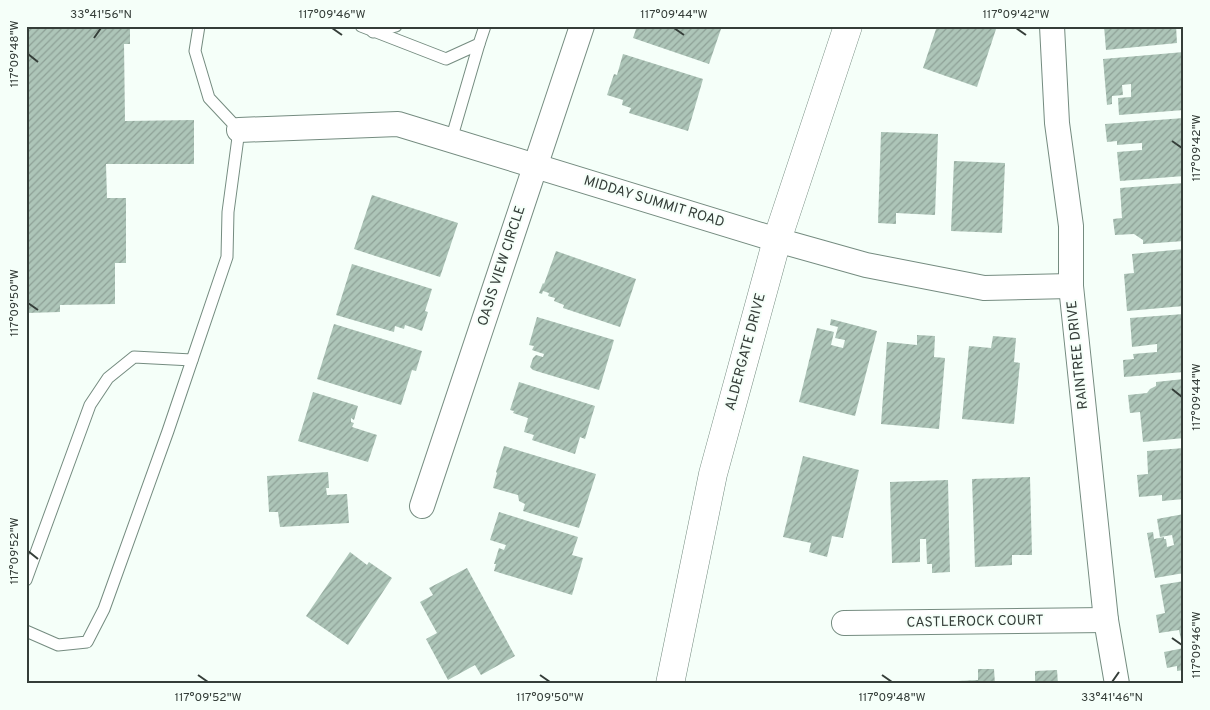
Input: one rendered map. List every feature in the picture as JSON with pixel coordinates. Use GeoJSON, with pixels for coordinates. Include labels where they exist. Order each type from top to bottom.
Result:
{"type":"FeatureCollection","features":[{"type":"Feature","properties":{"kind":"street","name":"OASIS VIEW CIRCLE"},"geometry":{"type":"LineString","coordinates":[[422,506],[582,26]]}},
{"type":"Feature","properties":{"kind":"street","name":"ALDERGATE DRIVE"},"geometry":{"type":"LineString","coordinates":[[670,684],[713,474],[777,240],[848,26]]}},
{"type":"Feature","properties":{"kind":"street","name":"RAINTREE DRIVE"},"geometry":{"type":"LineString","coordinates":[[1052,26],[1057,123],[1071,226],[1071,286],[1106,620],[1117,684]]}},
{"type":"Feature","properties":{"kind":"street","name":"MIDDAY SUMMIT ROAD"},"geometry":{"type":"LineString","coordinates":[[239,130],[398,124],[777,240],[866,265],[984,288],[1071,286]]}},
{"type":"Feature","properties":{"kind":"street","name":"CASTLEROCK COURT"},"geometry":{"type":"LineString","coordinates":[[844,623],[1106,620]]}},
{"type":"Feature","properties":{"kind":"lane"},"geometry":{"type":"LineString","coordinates":[[26,631],[58,645],[87,642],[104,609],[227,257],[228,212],[239,130],[209,98],[195,51],[199,26]]}},
{"type":"Feature","properties":{"kind":"lane"},"geometry":{"type":"LineString","coordinates":[[361,26],[446,59],[479,44]]}},
{"type":"Feature","properties":{"kind":"lane"},"geometry":{"type":"LineString","coordinates":[[374,32],[396,26]]}},
{"type":"Feature","properties":{"kind":"lane"},"geometry":{"type":"LineString","coordinates":[[451,140],[485,26]]}},
{"type":"Feature","properties":{"kind":"lane"},"geometry":{"type":"LineString","coordinates":[[26,580],[90,405],[108,378],[134,357],[192,360]]}},
{"type":"Feature","properties":{"kind":"building"},"geometry":{"type":"Polygon","coordinates":[[[26,26],[130,26],[130,44],[124,44],[125,121],[194,120],[194,164],[106,164],[107,198],[126,198],[126,263],[115,263],[115,304],[60,305],[60,312],[26,313],[26,26]]]}},
{"type":"Feature","properties":{"kind":"building"},"geometry":{"type":"Polygon","coordinates":[[[637,26],[722,26],[709,64],[633,38],[637,26]]]}},
{"type":"Feature","properties":{"kind":"building"},"geometry":{"type":"Polygon","coordinates":[[[937,26],[997,26],[977,87],[923,68],[937,26]]]}},
{"type":"Feature","properties":{"kind":"building"},"geometry":{"type":"Polygon","coordinates":[[[1104,26],[1176,26],[1177,43],[1106,50],[1104,26]]]}},
{"type":"Feature","properties":{"kind":"building"},"geometry":{"type":"Polygon","coordinates":[[[1184,52],[1184,110],[1119,115],[1118,98],[1131,97],[1131,84],[1122,85],[1123,95],[1112,96],[1112,104],[1107,105],[1103,59],[1184,52]]]}},
{"type":"Feature","properties":{"kind":"building"},"geometry":{"type":"Polygon","coordinates":[[[623,54],[703,79],[688,131],[629,113],[631,108],[622,105],[623,100],[607,95],[614,74],[617,75],[623,54]]]}},
{"type":"Feature","properties":{"kind":"building"},"geometry":{"type":"Polygon","coordinates":[[[1184,118],[1184,176],[1120,181],[1117,152],[1142,150],[1142,143],[1117,145],[1117,141],[1107,142],[1105,124],[1184,118]]]}},
{"type":"Feature","properties":{"kind":"building"},"geometry":{"type":"Polygon","coordinates":[[[881,132],[938,134],[935,215],[896,213],[896,224],[878,223],[881,132]]]}},
{"type":"Feature","properties":{"kind":"building"},"geometry":{"type":"Polygon","coordinates":[[[954,161],[1005,163],[1002,233],[951,231],[954,161]]]}},
{"type":"Feature","properties":{"kind":"building"},"geometry":{"type":"Polygon","coordinates":[[[1184,183],[1184,241],[1143,244],[1143,240],[1134,234],[1115,235],[1113,219],[1122,218],[1120,188],[1184,183]]]}},
{"type":"Feature","properties":{"kind":"building"},"geometry":{"type":"Polygon","coordinates":[[[372,195],[458,223],[440,277],[354,249],[372,195]]]}},
{"type":"Feature","properties":{"kind":"building"},"geometry":{"type":"Polygon","coordinates":[[[1184,249],[1184,306],[1127,311],[1124,274],[1134,273],[1132,254],[1184,249]]]}},
{"type":"Feature","properties":{"kind":"building"},"geometry":{"type":"Polygon","coordinates":[[[556,251],[636,279],[620,327],[563,308],[564,305],[554,301],[555,298],[548,296],[549,293],[543,291],[542,294],[539,293],[556,251]]]}},
{"type":"Feature","properties":{"kind":"building"},"geometry":{"type":"Polygon","coordinates":[[[352,264],[432,289],[425,311],[428,312],[422,331],[405,325],[404,329],[395,326],[394,332],[336,315],[352,264]]]}},
{"type":"Feature","properties":{"kind":"building"},"geometry":{"type":"Polygon","coordinates":[[[1184,314],[1184,372],[1124,377],[1123,360],[1134,359],[1133,354],[1157,352],[1157,344],[1132,347],[1130,318],[1184,314]]]}},
{"type":"Feature","properties":{"kind":"building"},"geometry":{"type":"Polygon","coordinates":[[[537,317],[614,340],[599,390],[533,370],[530,367],[536,355],[543,357],[544,354],[532,350],[534,346],[529,345],[537,317]]]}},
{"type":"Feature","properties":{"kind":"building"},"geometry":{"type":"Polygon","coordinates":[[[831,319],[877,331],[855,416],[799,402],[817,328],[834,332],[831,345],[843,348],[845,340],[835,338],[838,327],[830,325],[831,319]]]}},
{"type":"Feature","properties":{"kind":"building"},"geometry":{"type":"Polygon","coordinates":[[[334,324],[422,351],[416,371],[412,370],[401,405],[317,379],[334,324]]]}},
{"type":"Feature","properties":{"kind":"building"},"geometry":{"type":"Polygon","coordinates":[[[917,335],[935,336],[934,357],[945,358],[939,429],[881,424],[887,342],[917,345],[917,335]]]}},
{"type":"Feature","properties":{"kind":"building"},"geometry":{"type":"Polygon","coordinates":[[[993,336],[1016,338],[1014,362],[1020,363],[1014,424],[962,419],[969,346],[991,348],[993,336]]]}},
{"type":"Feature","properties":{"kind":"building"},"geometry":{"type":"Polygon","coordinates":[[[1184,379],[1184,438],[1143,442],[1140,412],[1130,413],[1128,395],[1147,393],[1156,386],[1156,382],[1184,379]]]}},
{"type":"Feature","properties":{"kind":"building"},"geometry":{"type":"Polygon","coordinates":[[[519,382],[595,406],[585,439],[580,437],[575,454],[532,440],[534,435],[524,432],[528,418],[513,413],[514,411],[510,410],[519,382]]]}},
{"type":"Feature","properties":{"kind":"building"},"geometry":{"type":"Polygon","coordinates":[[[313,392],[358,406],[354,420],[351,418],[351,422],[354,423],[352,427],[377,435],[368,462],[298,441],[313,392]]]}},
{"type":"Feature","properties":{"kind":"building"},"geometry":{"type":"Polygon","coordinates":[[[504,446],[596,474],[579,528],[523,511],[525,504],[519,501],[518,495],[493,488],[504,446]]]}},
{"type":"Feature","properties":{"kind":"building"},"geometry":{"type":"Polygon","coordinates":[[[1184,448],[1184,499],[1162,501],[1162,495],[1139,497],[1137,475],[1148,474],[1147,451],[1184,448]]]}},
{"type":"Feature","properties":{"kind":"building"},"geometry":{"type":"Polygon","coordinates":[[[803,456],[859,470],[843,538],[832,536],[827,557],[809,552],[811,543],[783,537],[803,456]]]}},
{"type":"Feature","properties":{"kind":"building"},"geometry":{"type":"Polygon","coordinates":[[[328,472],[329,488],[326,488],[327,495],[347,494],[349,523],[280,527],[278,512],[269,512],[267,476],[328,472]]]}},
{"type":"Feature","properties":{"kind":"building"},"geometry":{"type":"Polygon","coordinates":[[[1030,477],[1032,555],[1012,555],[1012,565],[975,567],[972,479],[1030,477]]]}},
{"type":"Feature","properties":{"kind":"building"},"geometry":{"type":"Polygon","coordinates":[[[948,480],[950,572],[932,573],[932,564],[927,564],[926,539],[920,539],[920,562],[892,563],[890,482],[948,480]]]}},
{"type":"Feature","properties":{"kind":"building"},"geometry":{"type":"Polygon","coordinates":[[[499,512],[578,537],[572,555],[583,558],[572,595],[494,571],[499,548],[504,550],[506,545],[490,540],[499,512]]]}},
{"type":"Feature","properties":{"kind":"building"},"geometry":{"type":"Polygon","coordinates":[[[1184,514],[1184,573],[1155,578],[1147,533],[1153,532],[1154,539],[1164,537],[1167,547],[1174,545],[1172,535],[1160,537],[1157,519],[1184,514]]]}},
{"type":"Feature","properties":{"kind":"building"},"geometry":{"type":"Polygon","coordinates":[[[350,552],[367,565],[369,562],[392,578],[348,645],[306,616],[350,552]]]}},
{"type":"Feature","properties":{"kind":"building"},"geometry":{"type":"Polygon","coordinates":[[[467,568],[515,656],[481,675],[475,665],[448,680],[426,639],[437,633],[420,602],[433,595],[429,588],[467,568]]]}},
{"type":"Feature","properties":{"kind":"building"},"geometry":{"type":"Polygon","coordinates":[[[1184,581],[1184,639],[1181,640],[1179,630],[1159,633],[1156,615],[1165,613],[1160,585],[1184,581]]]}},
{"type":"Feature","properties":{"kind":"building"},"geometry":{"type":"Polygon","coordinates":[[[1184,648],[1184,670],[1177,671],[1177,666],[1167,668],[1164,652],[1184,648]]]}},
{"type":"Feature","properties":{"kind":"building"},"geometry":{"type":"Polygon","coordinates":[[[978,669],[994,669],[995,684],[938,684],[938,682],[978,680],[978,669]]]}},
{"type":"Feature","properties":{"kind":"building"},"geometry":{"type":"Polygon","coordinates":[[[1057,670],[1058,684],[1035,684],[1035,671],[1057,670]]]}}]}
